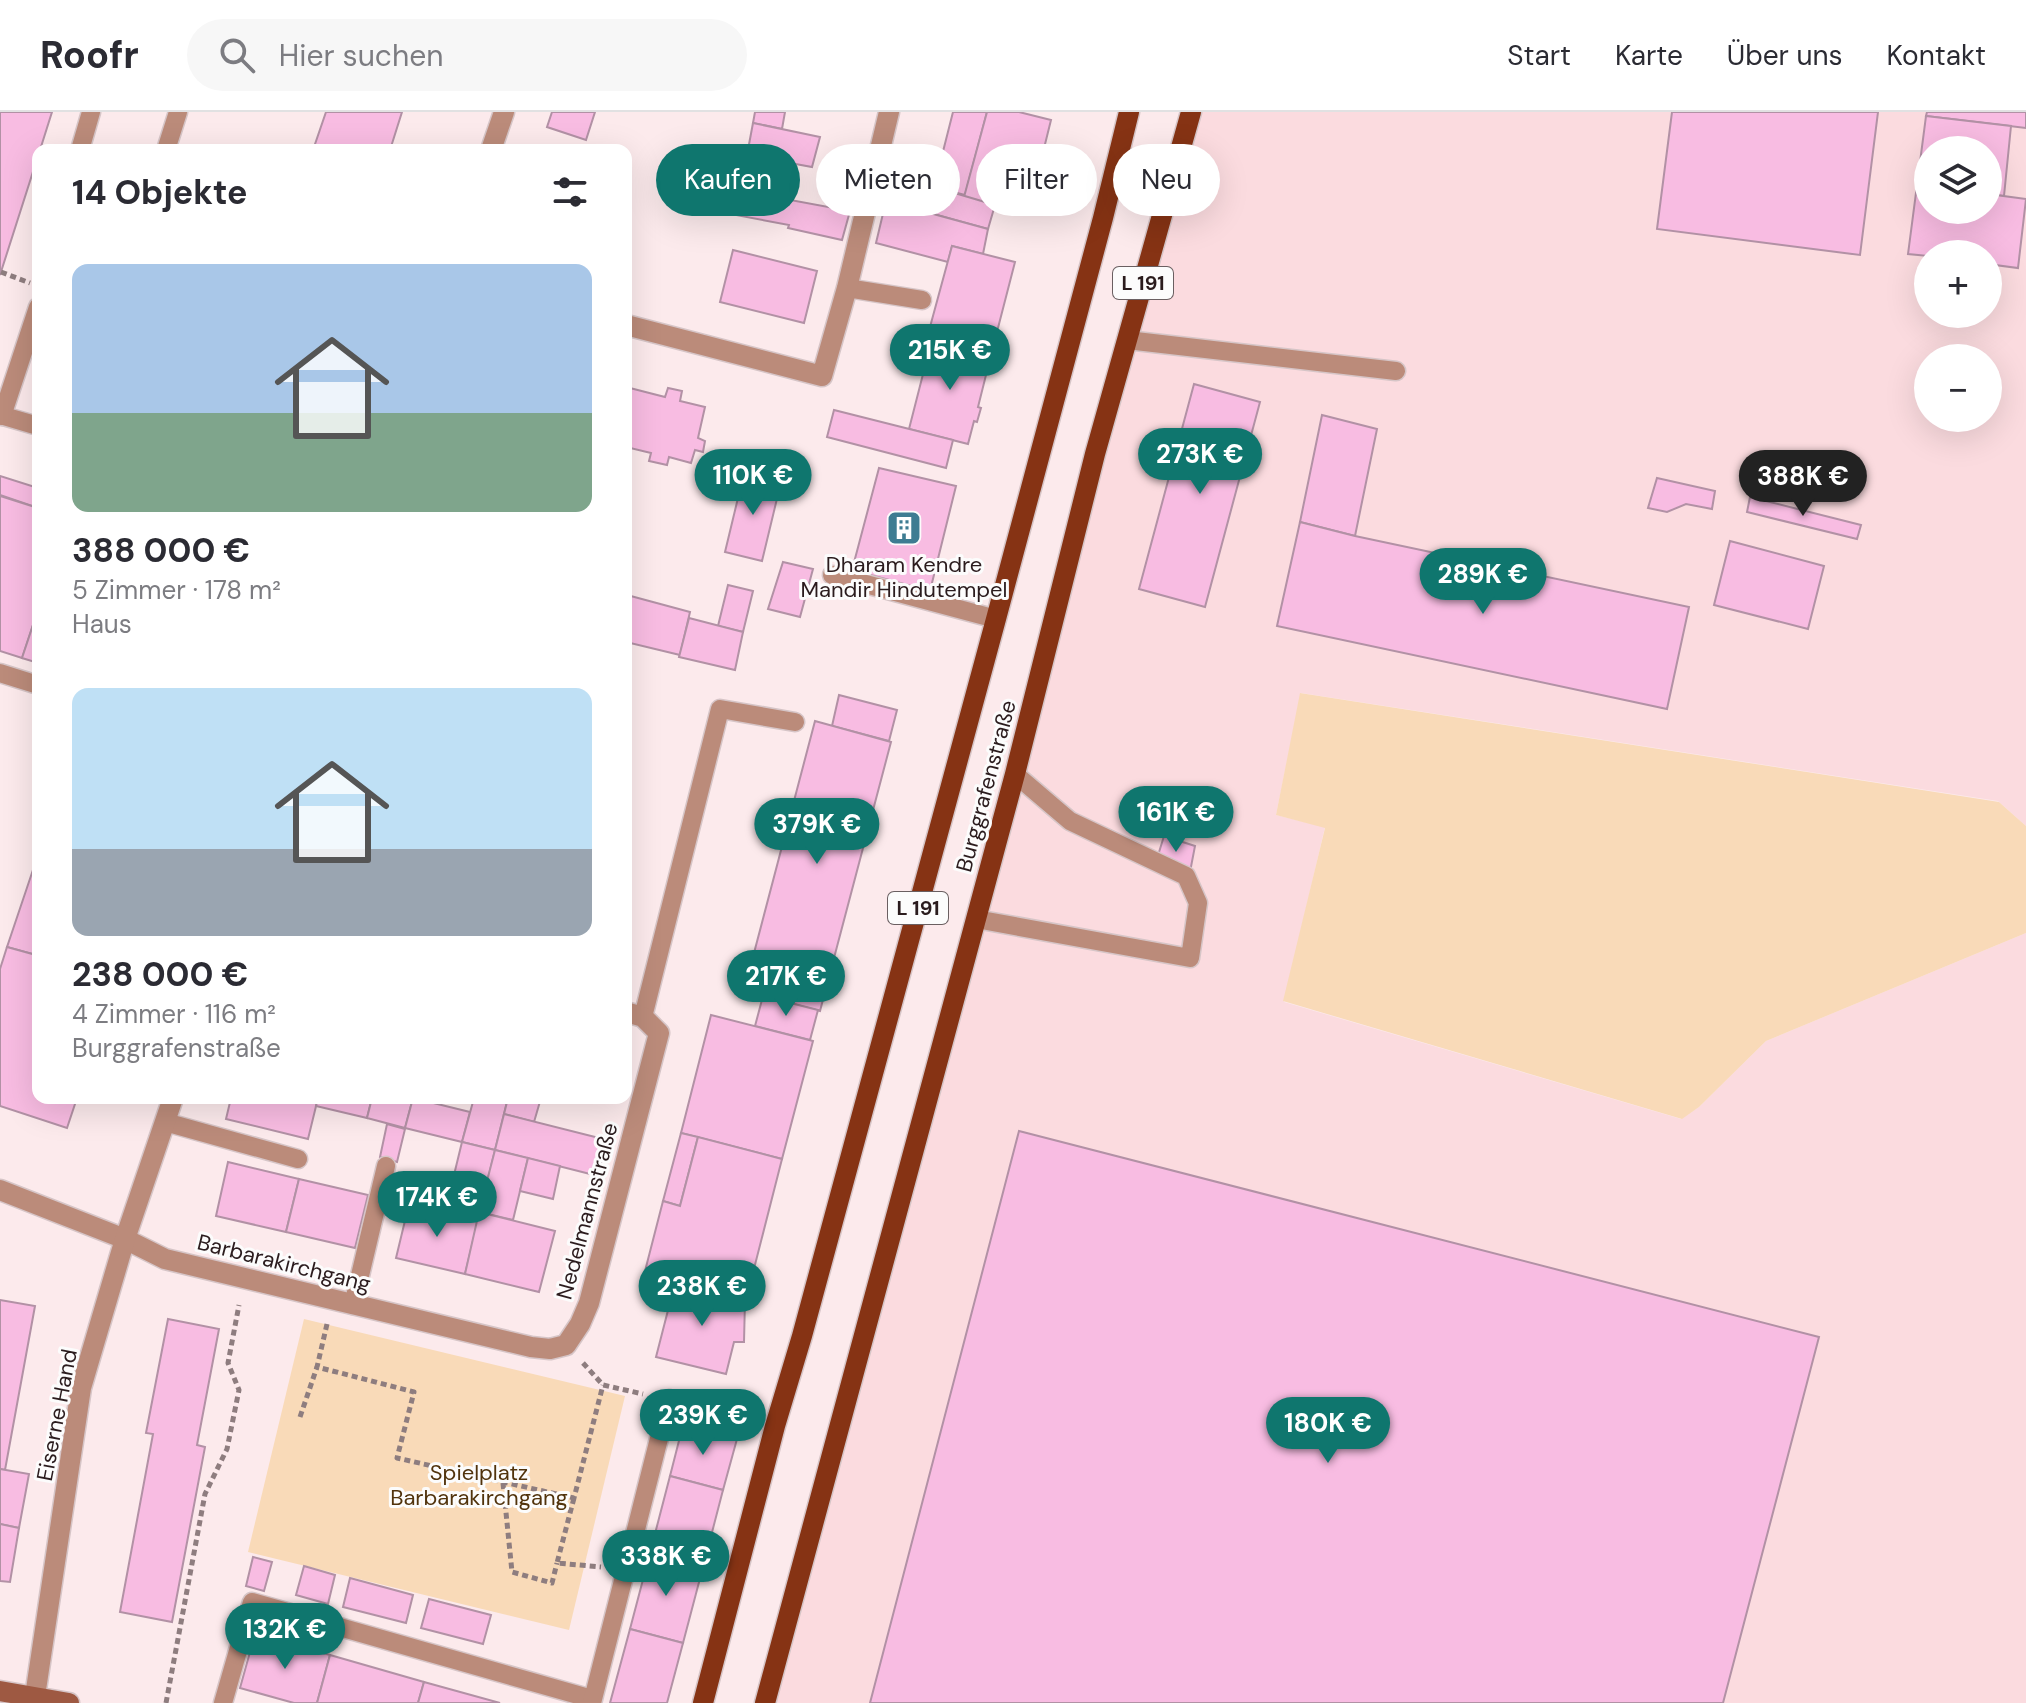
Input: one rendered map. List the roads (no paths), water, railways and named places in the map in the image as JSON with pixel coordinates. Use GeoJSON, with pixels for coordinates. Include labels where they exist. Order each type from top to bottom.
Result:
{"type":"FeatureCollection","features":[{"type":"Feature","properties":{"kind":"main road","name":"Burggrafenstraße"},"geometry":{"type":"LineString","coordinates":[[703,1703],[775,1426],[996,619],[1129,112]]}},
{"type":"Feature","properties":{"kind":"main road","name":"Burggrafenstraße"},"geometry":{"type":"LineString","coordinates":[[765,1703],[1015,774],[1095,454],[1191,112]]}},
{"type":"Feature","properties":{"kind":"street"},"geometry":{"type":"LineString","coordinates":[[493,144],[504,112]]}},
{"type":"Feature","properties":{"kind":"street"},"geometry":{"type":"LineString","coordinates":[[632,327],[822,376],[847,288],[889,112]]}},
{"type":"Feature","properties":{"kind":"street","name":"Nedelmannstraße"},"geometry":{"type":"LineString","coordinates":[[566,1345],[589,1303],[659,1033],[635,1014]]}},
{"type":"Feature","properties":{"kind":"street","name":"Eiserne Hand"},"geometry":{"type":"LineString","coordinates":[[35,1700],[81,1388],[125,1239],[171,1104]]}},
{"type":"Feature","properties":{"kind":"street","name":"Barbarakirchgang"},"geometry":{"type":"LineString","coordinates":[[0,1190],[125,1239],[165,1259],[531,1347],[550,1349],[566,1345]]}},
{"type":"Feature","properties":{"kind":"street"},"geometry":{"type":"LineString","coordinates":[[0,1691],[35,1700],[69,1703]]}},
{"type":"Feature","properties":{"kind":"lane"},"geometry":{"type":"LineString","coordinates":[[82,144],[91,112]]}},
{"type":"Feature","properties":{"kind":"lane"},"geometry":{"type":"LineString","coordinates":[[168,144],[178,112]]}},
{"type":"Feature","properties":{"kind":"lane"},"geometry":{"type":"LineString","coordinates":[[847,288],[922,300]]}},
{"type":"Feature","properties":{"kind":"lane"},"geometry":{"type":"LineString","coordinates":[[32,325],[1,416],[32,424]]}},
{"type":"Feature","properties":{"kind":"lane"},"geometry":{"type":"LineString","coordinates":[[1127,340],[1396,371]]}},
{"type":"Feature","properties":{"kind":"lane"},"geometry":{"type":"LineString","coordinates":[[832,575],[996,619]]}},
{"type":"Feature","properties":{"kind":"lane"},"geometry":{"type":"LineString","coordinates":[[0,673],[32,683]]}},
{"type":"Feature","properties":{"kind":"lane"},"geometry":{"type":"LineString","coordinates":[[635,1014],[720,709],[795,722]]}},
{"type":"Feature","properties":{"kind":"lane"},"geometry":{"type":"LineString","coordinates":[[976,919],[1190,958],[1198,903],[1186,876],[1070,821],[1015,774]]}},
{"type":"Feature","properties":{"kind":"lane"},"geometry":{"type":"LineString","coordinates":[[165,1122],[298,1159]]}},
{"type":"Feature","properties":{"kind":"lane"},"geometry":{"type":"LineString","coordinates":[[344,1302],[386,1166]]}},
{"type":"Feature","properties":{"kind":"lane"},"geometry":{"type":"LineString","coordinates":[[223,1703],[252,1602],[592,1701],[669,1399]]}},
{"type":"Feature","properties":{"kind":"place","name":"Dharam Kendre Mandir Hindutempel"},"geometry":{"type":"Point","coordinates":[904,528]}},
{"type":"Feature","properties":{"kind":"park label","name":"Spielplatz Barbarakirchgang"},"geometry":{"type":"Point","coordinates":[479,1484]}}]}
